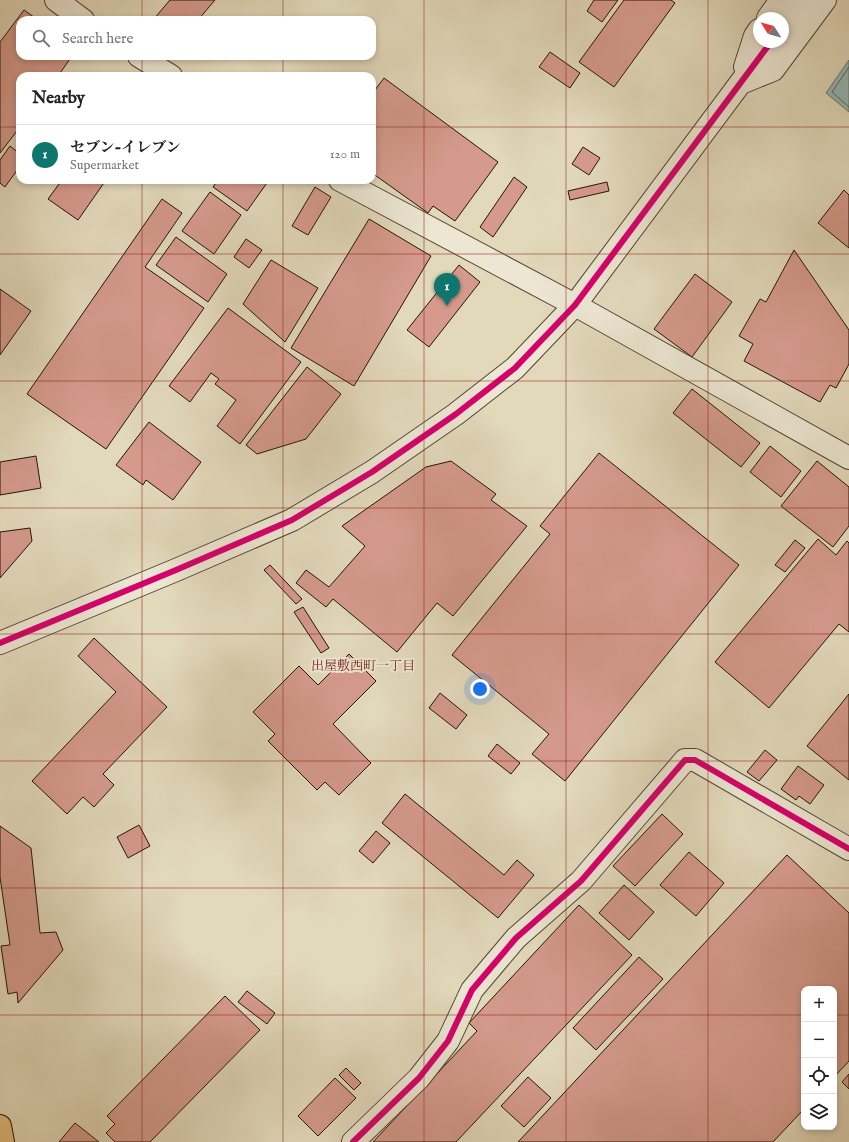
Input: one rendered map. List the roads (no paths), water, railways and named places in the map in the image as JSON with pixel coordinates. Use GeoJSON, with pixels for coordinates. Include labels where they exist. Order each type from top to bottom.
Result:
{"type":"FeatureCollection","features":[{"type":"Feature","properties":{"kind":"highway"},"geometry":{"type":"LineString","coordinates":[[0,1126],[3,1142]]}},
{"type":"Feature","properties":{"kind":"street"},"geometry":{"type":"LineString","coordinates":[[56,0],[78,16]]}},
{"type":"Feature","properties":{"kind":"street"},"geometry":{"type":"LineString","coordinates":[[772,12],[781,0]]}},
{"type":"Feature","properties":{"kind":"street"},"geometry":{"type":"LineString","coordinates":[[789,17],[802,0]]}},
{"type":"Feature","properties":{"kind":"street"},"geometry":{"type":"LineString","coordinates":[[740,84],[773,70],[825,0]]}},
{"type":"Feature","properties":{"kind":"street"},"geometry":{"type":"LineString","coordinates":[[740,84],[753,42]]}},
{"type":"Feature","properties":{"kind":"street"},"geometry":{"type":"LineString","coordinates":[[0,642],[184,567],[292,520],[372,472],[456,414],[515,368],[575,305],[766,48]]}},
{"type":"Feature","properties":{"kind":"street"},"geometry":{"type":"LineString","coordinates":[[145,60],[165,72]]}},
{"type":"Feature","properties":{"kind":"street"},"geometry":{"type":"LineString","coordinates":[[348,184],[575,305],[849,458]]}},
{"type":"Feature","properties":{"kind":"street"},"geometry":{"type":"LineString","coordinates":[[353,1142],[419,1078],[448,1041],[472,990],[516,938],[581,881],[685,760],[695,760],[849,849]]}},
{"type":"Feature","properties":{"kind":"water"},"geometry":{"type":"Polygon","coordinates":[[[849,60],[849,112],[826,93],[849,60]]]}},
{"type":"Feature","properties":{"kind":"place","name":"セブン-イレブン"},"geometry":{"type":"Point","coordinates":[447,306]}},
{"type":"Feature","properties":{"kind":"district","name":"出屋敷西町一丁目"},"geometry":{"type":"Point","coordinates":[363,665]}}]}
